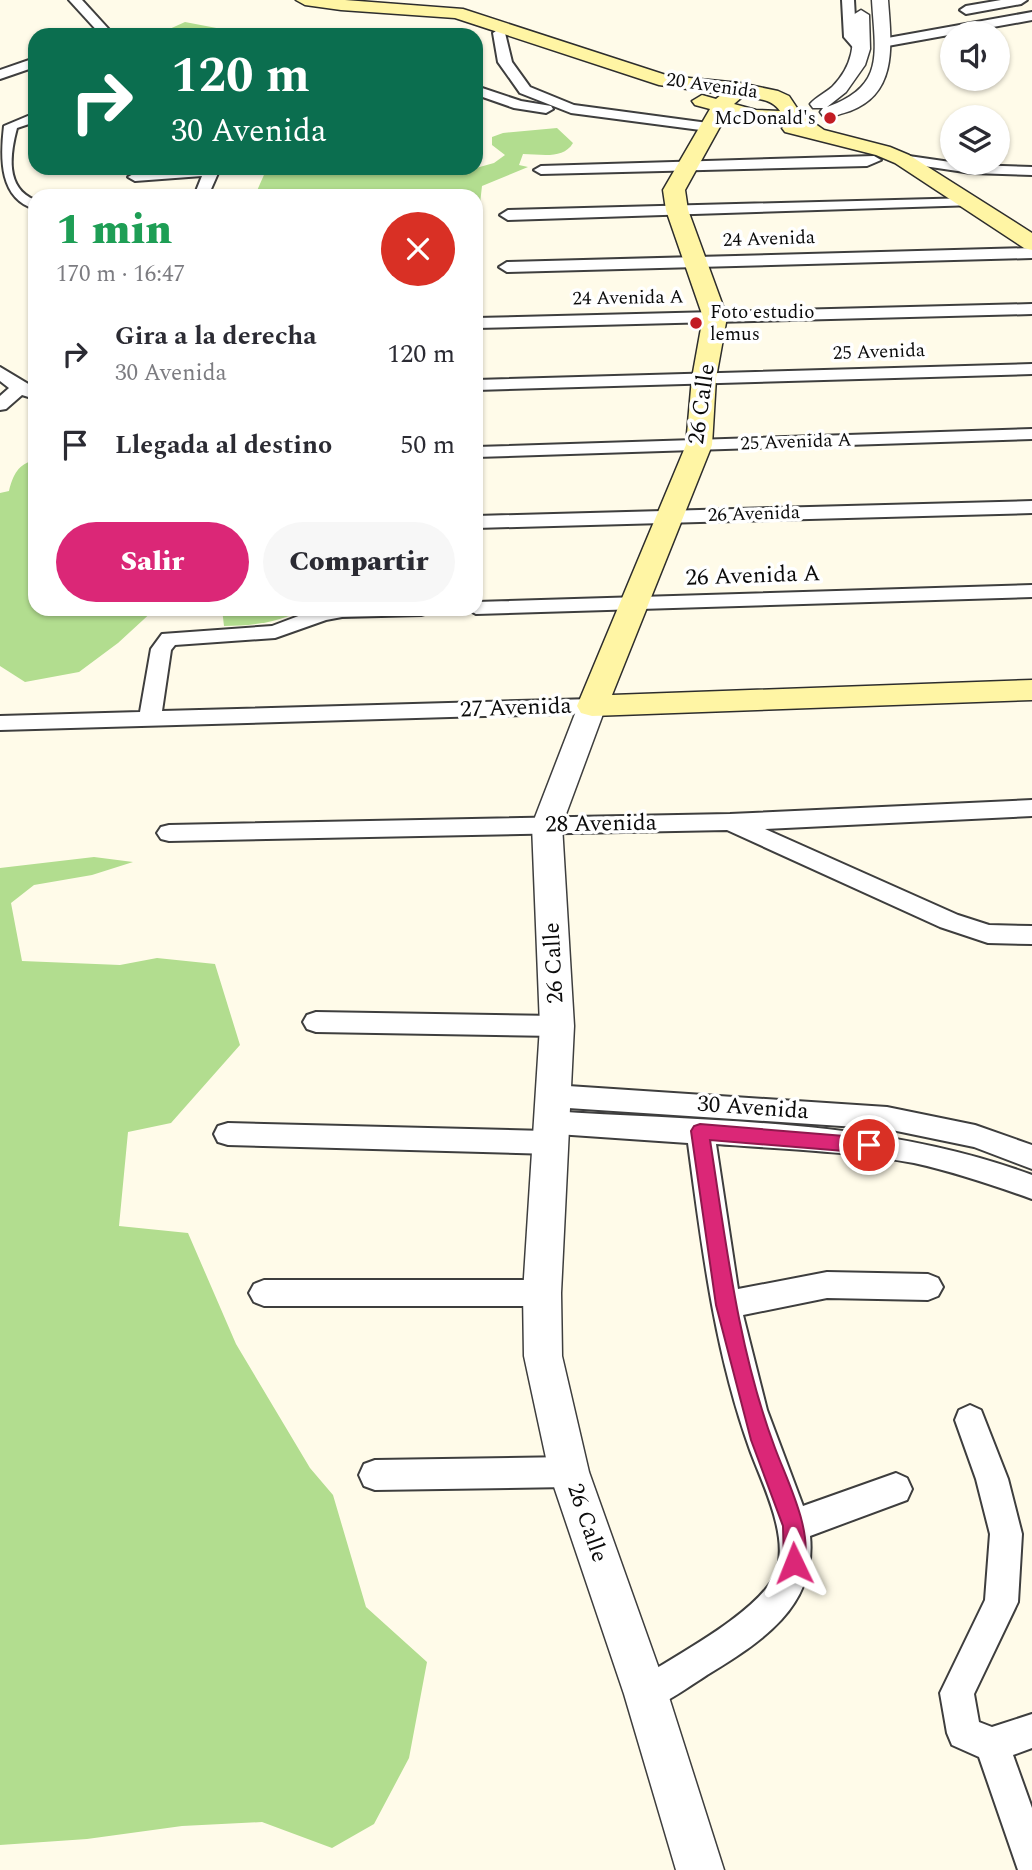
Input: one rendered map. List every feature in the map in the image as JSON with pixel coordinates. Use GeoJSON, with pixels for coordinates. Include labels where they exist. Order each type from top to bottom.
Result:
{"type":"FeatureCollection","features":[{"type":"Feature","properties":{"kind":"main road","name":"20 Avenida"},"geometry":{"type":"LineString","coordinates":[[305,0],[457,13],[666,81],[764,93],[814,114],[902,159],[1032,243]]}},
{"type":"Feature","properties":{"kind":"main road","name":"20 Avenida"},"geometry":{"type":"LineString","coordinates":[[285,2],[338,10],[448,18],[482,28]]}},
{"type":"Feature","properties":{"kind":"main road","name":"20 Avenida"},"geometry":{"type":"LineString","coordinates":[[483,28],[715,117],[755,116],[774,124],[814,114]]}},
{"type":"Feature","properties":{"kind":"main road"},"geometry":{"type":"LineString","coordinates":[[715,317],[677,210],[674,190],[728,97],[740,89]]}},
{"type":"Feature","properties":{"kind":"main road","name":"26 Calle"},"geometry":{"type":"LineString","coordinates":[[592,706],[699,445],[704,378],[715,317]]}},
{"type":"Feature","properties":{"kind":"main road","name":"27 Avenida"},"geometry":{"type":"LineString","coordinates":[[592,706],[1032,690]]}},
{"type":"Feature","properties":{"kind":"street"},"geometry":{"type":"LineString","coordinates":[[75,0],[101,28]]}},
{"type":"Feature","properties":{"kind":"street"},"geometry":{"type":"LineString","coordinates":[[848,0],[850,37],[862,49]]}},
{"type":"Feature","properties":{"kind":"street"},"geometry":{"type":"LineString","coordinates":[[814,114],[845,81],[858,62],[862,49],[861,0]]}},
{"type":"Feature","properties":{"kind":"street"},"geometry":{"type":"LineString","coordinates":[[814,114],[850,105],[874,89],[878,79],[882,36],[880,0]]}},
{"type":"Feature","properties":{"kind":"street"},"geometry":{"type":"LineString","coordinates":[[966,10],[1021,0]]}},
{"type":"Feature","properties":{"kind":"street"},"geometry":{"type":"LineString","coordinates":[[882,36],[914,37],[1032,16]]}},
{"type":"Feature","properties":{"kind":"street"},"geometry":{"type":"LineString","coordinates":[[499,33],[505,62],[525,90],[571,108],[625,118],[715,117]]}},
{"type":"Feature","properties":{"kind":"street"},"geometry":{"type":"LineString","coordinates":[[0,75],[28,65]]}},
{"type":"Feature","properties":{"kind":"street"},"geometry":{"type":"LineString","coordinates":[[845,81],[878,79]]}},
{"type":"Feature","properties":{"kind":"street"},"geometry":{"type":"LineString","coordinates":[[845,81],[866,95]]}},
{"type":"Feature","properties":{"kind":"street"},"geometry":{"type":"LineString","coordinates":[[483,92],[519,105],[553,110],[571,108]]}},
{"type":"Feature","properties":{"kind":"street"},"geometry":{"type":"LineString","coordinates":[[541,170],[874,160],[873,156],[814,114]]}},
{"type":"Feature","properties":{"kind":"street"},"geometry":{"type":"LineString","coordinates":[[28,120],[11,127],[1,156],[4,187],[12,197],[28,203]]}},
{"type":"Feature","properties":{"kind":"street"},"geometry":{"type":"LineString","coordinates":[[902,159],[971,169],[1032,172]]}},
{"type":"Feature","properties":{"kind":"street"},"geometry":{"type":"LineString","coordinates":[[135,177],[161,175]]}},
{"type":"Feature","properties":{"kind":"street"},"geometry":{"type":"LineString","coordinates":[[508,215],[971,202]]}},
{"type":"Feature","properties":{"kind":"street","name":"24 Avenida"},"geometry":{"type":"LineString","coordinates":[[507,267],[1032,253]]}},
{"type":"Feature","properties":{"kind":"street","name":"24 Avenida A"},"geometry":{"type":"LineString","coordinates":[[483,323],[1032,309]]}},
{"type":"Feature","properties":{"kind":"street","name":"25 Avenida"},"geometry":{"type":"LineString","coordinates":[[483,385],[1032,369]]}},
{"type":"Feature","properties":{"kind":"street"},"geometry":{"type":"LineString","coordinates":[[0,372],[27,391],[0,405]]}},
{"type":"Feature","properties":{"kind":"street","name":"25 Avenida A"},"geometry":{"type":"LineString","coordinates":[[483,452],[1032,434]]}},
{"type":"Feature","properties":{"kind":"street","name":"26 Avenida"},"geometry":{"type":"LineString","coordinates":[[483,522],[1032,507]]}},
{"type":"Feature","properties":{"kind":"street","name":"26 Avenida A"},"geometry":{"type":"LineString","coordinates":[[483,608],[1032,591]]}},
{"type":"Feature","properties":{"kind":"street"},"geometry":{"type":"LineString","coordinates":[[150,719],[161,649],[169,639],[275,632],[317,616]]}},
{"type":"Feature","properties":{"kind":"street","name":"27 Avenida"},"geometry":{"type":"LineString","coordinates":[[0,723],[592,706]]}},
{"type":"Feature","properties":{"kind":"street","name":"26 Calle"},"geometry":{"type":"LineString","coordinates":[[592,706],[547,825],[557,1026],[542,1293],[543,1356],[569,1472],[646,1694],[699,1870]]}},
{"type":"Feature","properties":{"kind":"street","name":"28 Avenida"},"geometry":{"type":"LineString","coordinates":[[169,834],[327,828],[730,822],[1032,808]]}},
{"type":"Feature","properties":{"kind":"street"},"geometry":{"type":"LineString","coordinates":[[730,822],[949,921],[988,934],[1032,935]]}},
{"type":"Feature","properties":{"kind":"street"},"geometry":{"type":"LineString","coordinates":[[316,1022],[557,1026]]}},
{"type":"Feature","properties":{"kind":"street","name":"30 Avenida"},"geometry":{"type":"LineString","coordinates":[[552,1120],[887,1118],[975,1136],[1032,1157]]}},
{"type":"Feature","properties":{"kind":"street"},"geometry":{"type":"LineString","coordinates":[[228,1134],[552,1120]]}},
{"type":"Feature","properties":{"kind":"street","name":"30 Avenida"},"geometry":{"type":"LineString","coordinates":[[552,1120],[847,1142],[914,1152],[989,1171],[1032,1187]]}},
{"type":"Feature","properties":{"kind":"street"},"geometry":{"type":"LineString","coordinates":[[646,1694],[749,1626],[775,1603],[789,1584],[794,1563],[793,1526],[762,1440],[726,1305],[700,1131]]}},
{"type":"Feature","properties":{"kind":"street"},"geometry":{"type":"LineString","coordinates":[[726,1305],[827,1285],[928,1287]]}},
{"type":"Feature","properties":{"kind":"street"},"geometry":{"type":"LineString","coordinates":[[264,1293],[542,1293]]}},
{"type":"Feature","properties":{"kind":"street"},"geometry":{"type":"LineString","coordinates":[[970,1420],[992,1479],[1006,1534],[1001,1602],[957,1693],[964,1733],[992,1745],[1032,1731]]}},
{"type":"Feature","properties":{"kind":"street"},"geometry":{"type":"LineString","coordinates":[[375,1475],[569,1472]]}},
{"type":"Feature","properties":{"kind":"street"},"geometry":{"type":"LineString","coordinates":[[793,1526],[896,1489]]}},
{"type":"Feature","properties":{"kind":"street"},"geometry":{"type":"LineString","coordinates":[[992,1745],[1032,1860]]}},
{"type":"Feature","properties":{"kind":"green space"},"geometry":{"type":"Polygon","coordinates":[[[185,22],[216,28],[172,28],[185,22]]]}},
{"type":"Feature","properties":{"kind":"green space"},"geometry":{"type":"Polygon","coordinates":[[[557,128],[573,143],[557,154],[523,154],[519,165],[528,167],[482,186],[482,189],[258,189],[264,175],[483,175],[483,166],[494,163],[505,155],[492,145],[492,137],[503,133],[557,128]]]}},
{"type":"Feature","properties":{"kind":"green space"},"geometry":{"type":"Polygon","coordinates":[[[28,463],[28,616],[147,616],[118,643],[79,672],[25,682],[0,666],[0,493],[9,491],[17,471],[28,463]]]}},
{"type":"Feature","properties":{"kind":"green space"},"geometry":{"type":"Polygon","coordinates":[[[223,616],[288,616],[266,622],[224,626],[223,616]]]}},
{"type":"Feature","properties":{"kind":"green space"},"geometry":{"type":"Polygon","coordinates":[[[94,857],[133,862],[92,875],[34,885],[11,903],[22,961],[120,965],[157,958],[215,964],[240,1045],[171,1123],[128,1132],[119,1226],[188,1233],[236,1344],[310,1468],[333,1495],[366,1607],[427,1662],[409,1758],[374,1824],[332,1848],[262,1822],[182,1826],[87,1839],[0,1845],[0,868],[94,857]]]}},
{"type":"Feature","properties":{"kind":"place","name":"McDonald's"},"geometry":{"type":"Point","coordinates":[830,118]}},
{"type":"Feature","properties":{"kind":"place","name":"Foto estudio lemus"},"geometry":{"type":"Point","coordinates":[696,323]}},
{"type":"Feature","properties":{"kind":"route"},"geometry":{"type":"LineString","coordinates":[[794,1563],[793,1526],[762,1440],[726,1305],[700,1131],[869,1145]]}}]}
